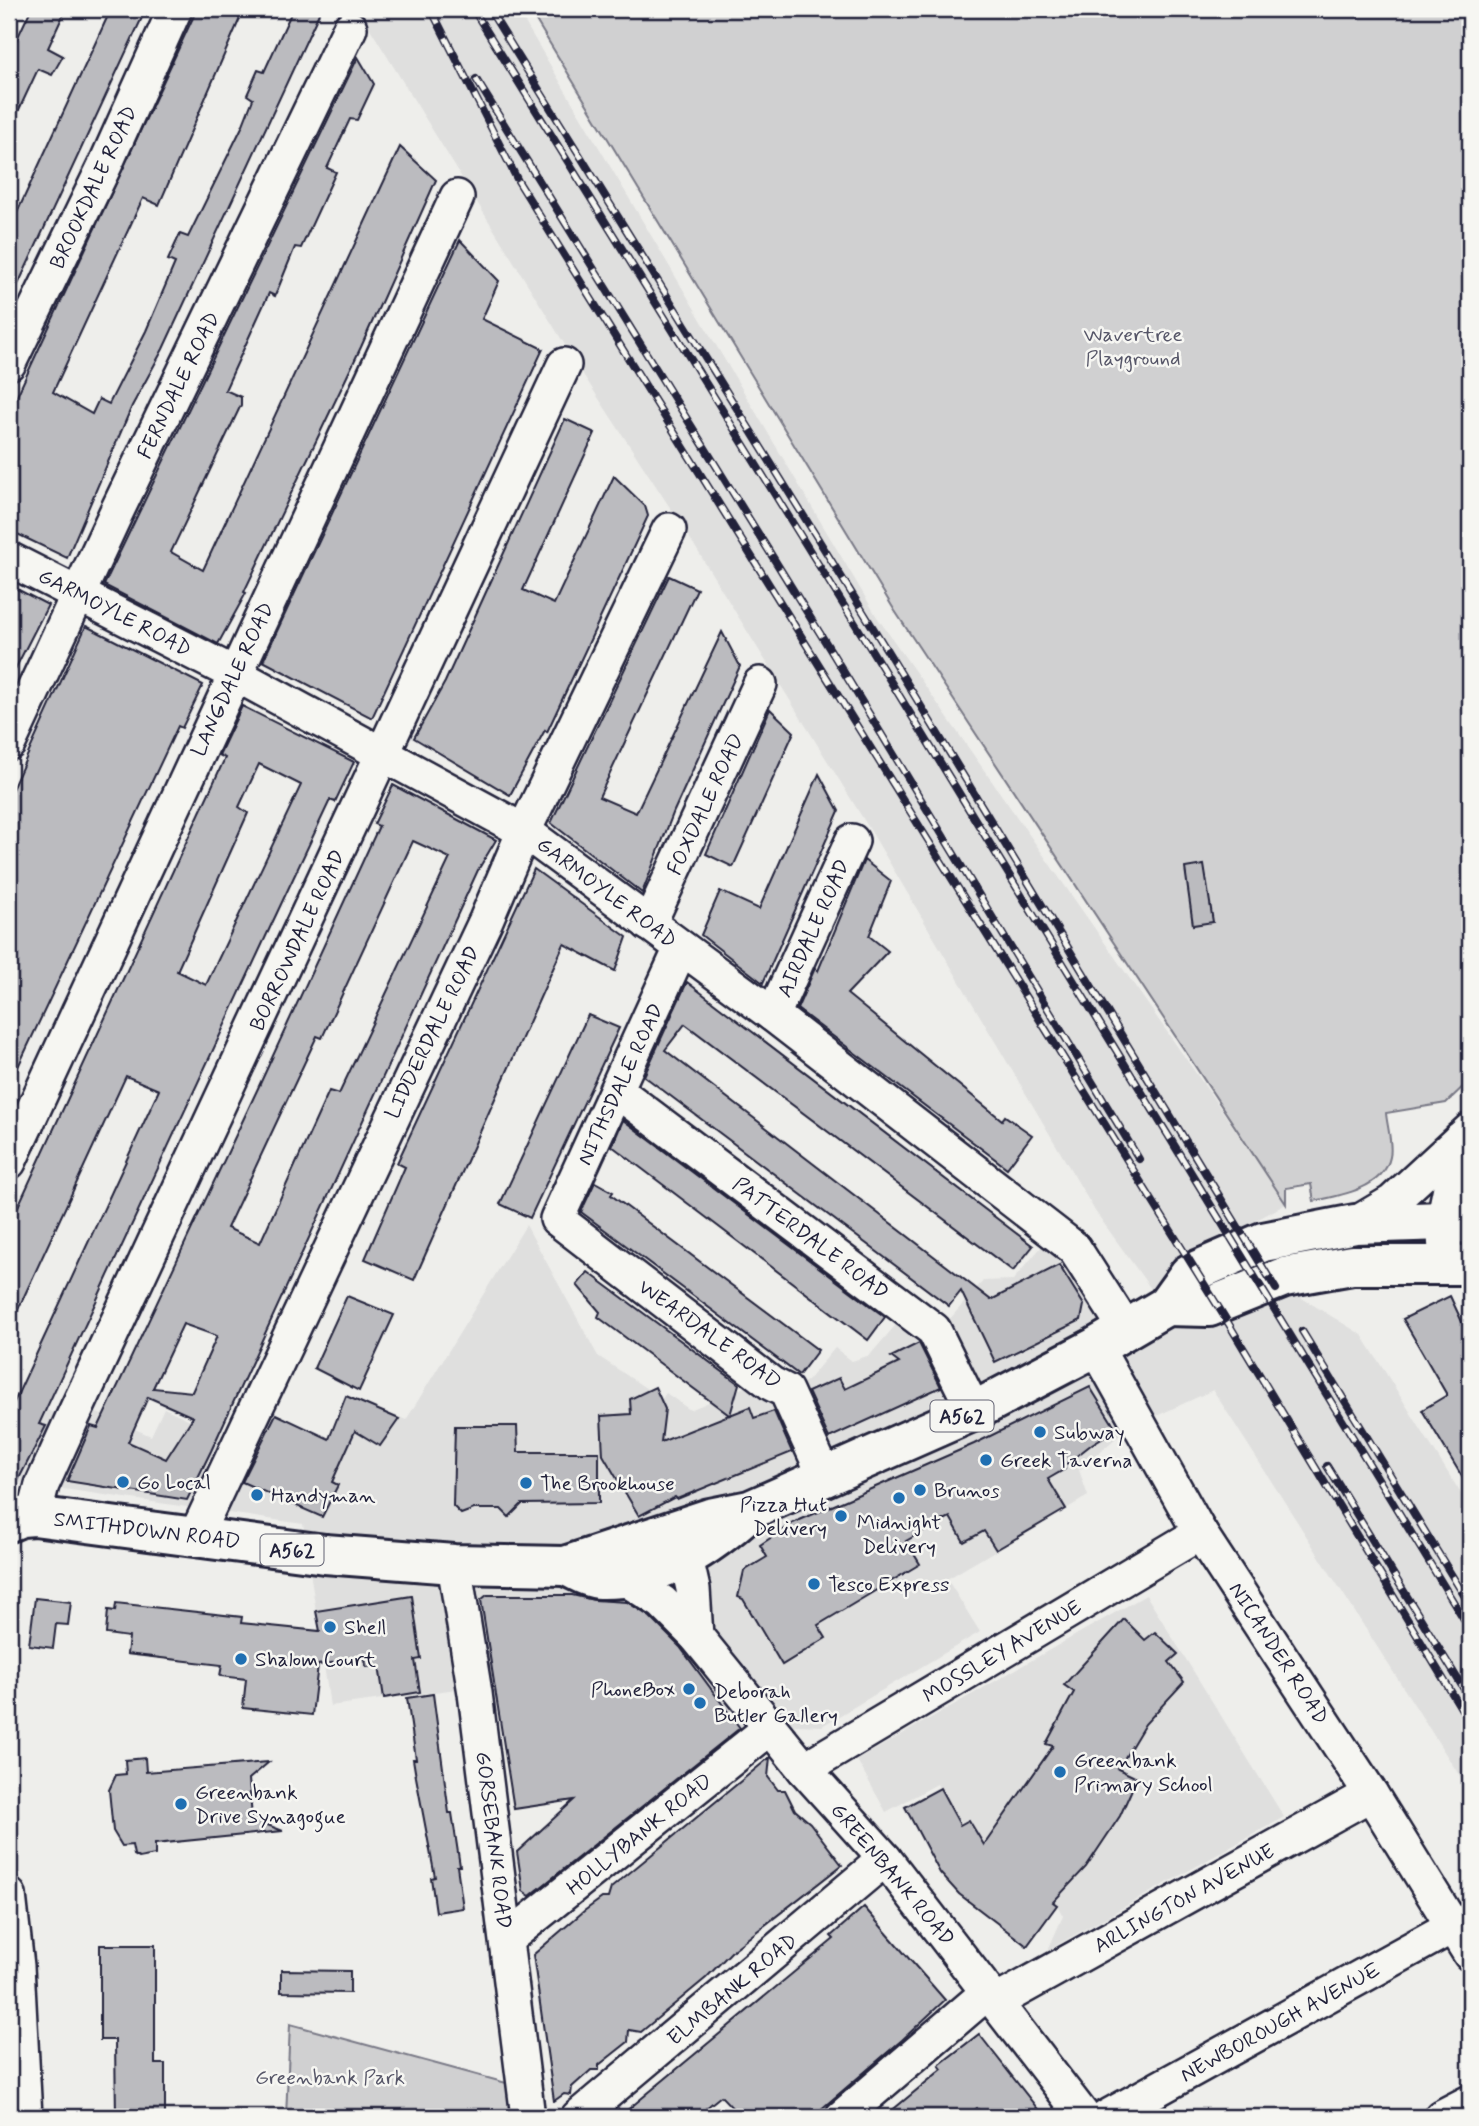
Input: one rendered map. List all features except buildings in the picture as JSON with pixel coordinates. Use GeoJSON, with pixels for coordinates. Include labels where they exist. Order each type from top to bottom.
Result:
{"type":"FeatureCollection","features":[{"type":"Feature","properties":{"kind":"highway","name":"SMITHDOWN ROAD"},"geometry":{"type":"LineString","coordinates":[[565,1566],[598,1579],[655,1571],[710,1518],[751,1510],[974,1411],[1111,1339],[1166,1306],[1189,1274],[1263,1242],[1354,1224],[1442,1223]]}},
{"type":"Feature","properties":{"kind":"highway"},"geometry":{"type":"LineString","coordinates":[[1166,1306],[1209,1307],[1271,1282],[1317,1270],[1352,1265],[1462,1271]]}},
{"type":"Feature","properties":{"kind":"highway","name":"SMITHDOWN ROAD"},"geometry":{"type":"LineString","coordinates":[[18,1516],[196,1535],[325,1554],[454,1563],[565,1566],[683,1544]]}},
{"type":"Feature","properties":{"kind":"street","name":"BROOKDALE ROAD"},"geometry":{"type":"LineString","coordinates":[[9,363],[106,163],[174,9]]}},
{"type":"Feature","properties":{"kind":"street","name":"FERNDALE ROAD"},"geometry":{"type":"LineString","coordinates":[[9,743],[78,593],[350,29]]}},
{"type":"Feature","properties":{"kind":"street","name":"LANGDALE ROAD"},"geometry":{"type":"LineString","coordinates":[[9,1162],[457,197]]}},
{"type":"Feature","properties":{"kind":"street","name":"BORROWDALE ROAD"},"geometry":{"type":"LineString","coordinates":[[18,1516],[42,1485],[564,365]]}},
{"type":"Feature","properties":{"kind":"street","name":"LIDDERDALE ROAD"},"geometry":{"type":"LineString","coordinates":[[196,1535],[486,920],[524,831],[669,530]]}},
{"type":"Feature","properties":{"kind":"street","name":"GARMOYLE ROAD"},"geometry":{"type":"LineString","coordinates":[[9,559],[235,674],[524,831],[773,1015],[1074,1248],[1111,1339]]}},
{"type":"Feature","properties":{"kind":"street","name":"FOXDALE ROAD"},"geometry":{"type":"LineString","coordinates":[[649,924],[760,684]]}},
{"type":"Feature","properties":{"kind":"street","name":"AIRDALE ROAD"},"geometry":{"type":"LineString","coordinates":[[773,1015],[852,841]]}},
{"type":"Feature","properties":{"kind":"street","name":"NITHSDALE ROAD"},"geometry":{"type":"LineString","coordinates":[[557,1219],[681,948]]}},
{"type":"Feature","properties":{"kind":"street","name":"PATTERDALE ROAD"},"geometry":{"type":"LineString","coordinates":[[617,1091],[934,1330],[974,1411]]}},
{"type":"Feature","properties":{"kind":"street"},"geometry":{"type":"LineString","coordinates":[[1354,1224],[1392,1202],[1465,1134]]}},
{"type":"Feature","properties":{"kind":"street"},"geometry":{"type":"LineString","coordinates":[[1442,1223],[1465,1134]]}},
{"type":"Feature","properties":{"kind":"street"},"geometry":{"type":"LineString","coordinates":[[1410,1185],[1442,1223],[1462,1271]]}},
{"type":"Feature","properties":{"kind":"street","name":"WEARDALE ROAD"},"geometry":{"type":"LineString","coordinates":[[557,1219],[772,1384],[786,1391],[825,1479]]}},
{"type":"Feature","properties":{"kind":"street","name":"NICANDER ROAD"},"geometry":{"type":"LineString","coordinates":[[1111,1339],[1200,1533],[1371,1794],[1470,1954]]}},
{"type":"Feature","properties":{"kind":"street","name":"MOSSLEY AVENUE"},"geometry":{"type":"LineString","coordinates":[[804,1769],[1200,1533]]}},
{"type":"Feature","properties":{"kind":"street"},"geometry":{"type":"LineString","coordinates":[[683,1544],[694,1590],[696,1636]]}},
{"type":"Feature","properties":{"kind":"street","name":"GORSEBANK ROAD"},"geometry":{"type":"LineString","coordinates":[[454,1563],[475,1693],[528,2117]]}},
{"type":"Feature","properties":{"kind":"street","name":"GREENBANK ROAD"},"geometry":{"type":"LineString","coordinates":[[621,1576],[662,1602],[696,1636],[804,1769],[885,1859],[1084,2117]]}},
{"type":"Feature","properties":{"kind":"street","name":"HOLLYBANK ROAD"},"geometry":{"type":"LineString","coordinates":[[507,1939],[770,1728]]}},
{"type":"Feature","properties":{"kind":"street","name":"ARLINGTON AVENUE"},"geometry":{"type":"LineString","coordinates":[[842,2117],[992,1997],[1371,1794]]}},
{"type":"Feature","properties":{"kind":"street","name":"ELMBANK ROAD"},"geometry":{"type":"LineString","coordinates":[[578,2117],[885,1859]]}},
{"type":"Feature","properties":{"kind":"street"},"geometry":{"type":"LineString","coordinates":[[9,1895],[14,2015],[25,2117]]}},
{"type":"Feature","properties":{"kind":"street","name":"NEWBOROUGH AVENUE"},"geometry":{"type":"LineString","coordinates":[[1107,2117],[1453,1926]]}},
{"type":"Feature","properties":{"kind":"street"},"geometry":{"type":"LineString","coordinates":[[1441,2117],[1470,2102]]}},
{"type":"Feature","properties":{"kind":"shaded area"},"geometry":{"type":"Polygon","coordinates":[[[358,9],[517,9],[877,617],[1279,1192],[1286,1204],[1251,1223],[1292,1292],[1362,1335],[1470,1508],[1470,1792],[1213,1390],[1124,1431],[1079,1470],[1088,1496],[947,1579],[980,1632],[822,1726],[749,1723],[689,1772],[616,1674],[457,1689],[330,1706],[303,1524],[9,1481],[9,1392],[60,1416],[88,1409],[151,1436],[164,1408],[229,1438],[268,1410],[328,1438],[346,1396],[406,1420],[526,1225],[598,1356],[662,1399],[666,1393],[690,1410],[747,1386],[797,1386],[807,1381],[835,1348],[852,1361],[870,1355],[905,1314],[948,1321],[983,1281],[1013,1280],[1049,1238],[1094,1299],[1169,1314],[1095,1211],[872,833],[686,532],[586,379],[358,9]]]}},
{"type":"Feature","properties":{"kind":"shaded area","name":"Greenbank Primary School"},"geometry":{"type":"Polygon","coordinates":[[[1146,1595],[1284,1817],[1048,1950],[1063,1916],[1057,1905],[960,1825],[937,1784],[886,1812],[857,1760],[1146,1595]]]}},
{"type":"Feature","properties":{"kind":"green space","name":"Wavertree Playground"},"geometry":{"type":"Polygon","coordinates":[[[529,9],[1470,9],[1470,1080],[1446,1103],[1386,1113],[1390,1157],[1386,1168],[1370,1183],[1348,1193],[1314,1201],[1311,1184],[1286,1188],[1286,1204],[895,611],[529,9]]]}},
{"type":"Feature","properties":{"kind":"green space","name":"Greenbank Park"},"geometry":{"type":"Polygon","coordinates":[[[290,2024],[510,2084],[514,2117],[286,2117],[290,2024]]]}},
{"type":"Feature","properties":{"kind":"railway"},"geometry":{"type":"LineString","coordinates":[[431,9],[518,181],[1224,1316],[1470,1723]]}},
{"type":"Feature","properties":{"kind":"railway"},"geometry":{"type":"LineString","coordinates":[[473,9],[869,646],[1470,1629]]}},
{"type":"Feature","properties":{"kind":"railway"},"geometry":{"type":"LineString","coordinates":[[489,9],[880,639],[1276,1289]]}},
{"type":"Feature","properties":{"kind":"railway"},"geometry":{"type":"LineString","coordinates":[[476,79],[831,651],[1139,1159]]}},
{"type":"Feature","properties":{"kind":"railway"},"geometry":{"type":"LineString","coordinates":[[1302,1331],[1470,1605]]}},
{"type":"Feature","properties":{"kind":"railway"},"geometry":{"type":"LineString","coordinates":[[1327,1466],[1470,1699]]}},
{"type":"Feature","properties":{"kind":"place","name":"Subway"},"geometry":{"type":"Point","coordinates":[1040,1432]}},
{"type":"Feature","properties":{"kind":"place","name":"Greek Taverna"},"geometry":{"type":"Point","coordinates":[986,1460]}},
{"type":"Feature","properties":{"kind":"place","name":"Go Local"},"geometry":{"type":"Point","coordinates":[123,1482]}},
{"type":"Feature","properties":{"kind":"place","name":"The Brookhouse"},"geometry":{"type":"Point","coordinates":[526,1483]}},
{"type":"Feature","properties":{"kind":"place","name":"Brunos"},"geometry":{"type":"Point","coordinates":[920,1490]}},
{"type":"Feature","properties":{"kind":"place","name":"Handyman"},"geometry":{"type":"Point","coordinates":[257,1495]}},
{"type":"Feature","properties":{"kind":"place","name":"Midnight Delivery"},"geometry":{"type":"Point","coordinates":[899,1498]}},
{"type":"Feature","properties":{"kind":"place","name":"Pizza Hut Delivery"},"geometry":{"type":"Point","coordinates":[841,1516]}},
{"type":"Feature","properties":{"kind":"place","name":"Tesco Express"},"geometry":{"type":"Point","coordinates":[814,1584]}},
{"type":"Feature","properties":{"kind":"place","name":"Shell"},"geometry":{"type":"Point","coordinates":[330,1627]}},
{"type":"Feature","properties":{"kind":"place","name":"Shalom Court"},"geometry":{"type":"Point","coordinates":[241,1659]}},
{"type":"Feature","properties":{"kind":"place","name":"PhoneBox"},"geometry":{"type":"Point","coordinates":[689,1689]}},
{"type":"Feature","properties":{"kind":"place","name":"Deborah Butler Gallery"},"geometry":{"type":"Point","coordinates":[700,1703]}},
{"type":"Feature","properties":{"kind":"place","name":"Greenbank Primary School"},"geometry":{"type":"Point","coordinates":[1060,1772]}},
{"type":"Feature","properties":{"kind":"place","name":"Greenbank Drive Synagogue"},"geometry":{"type":"Point","coordinates":[181,1804]}}]}
